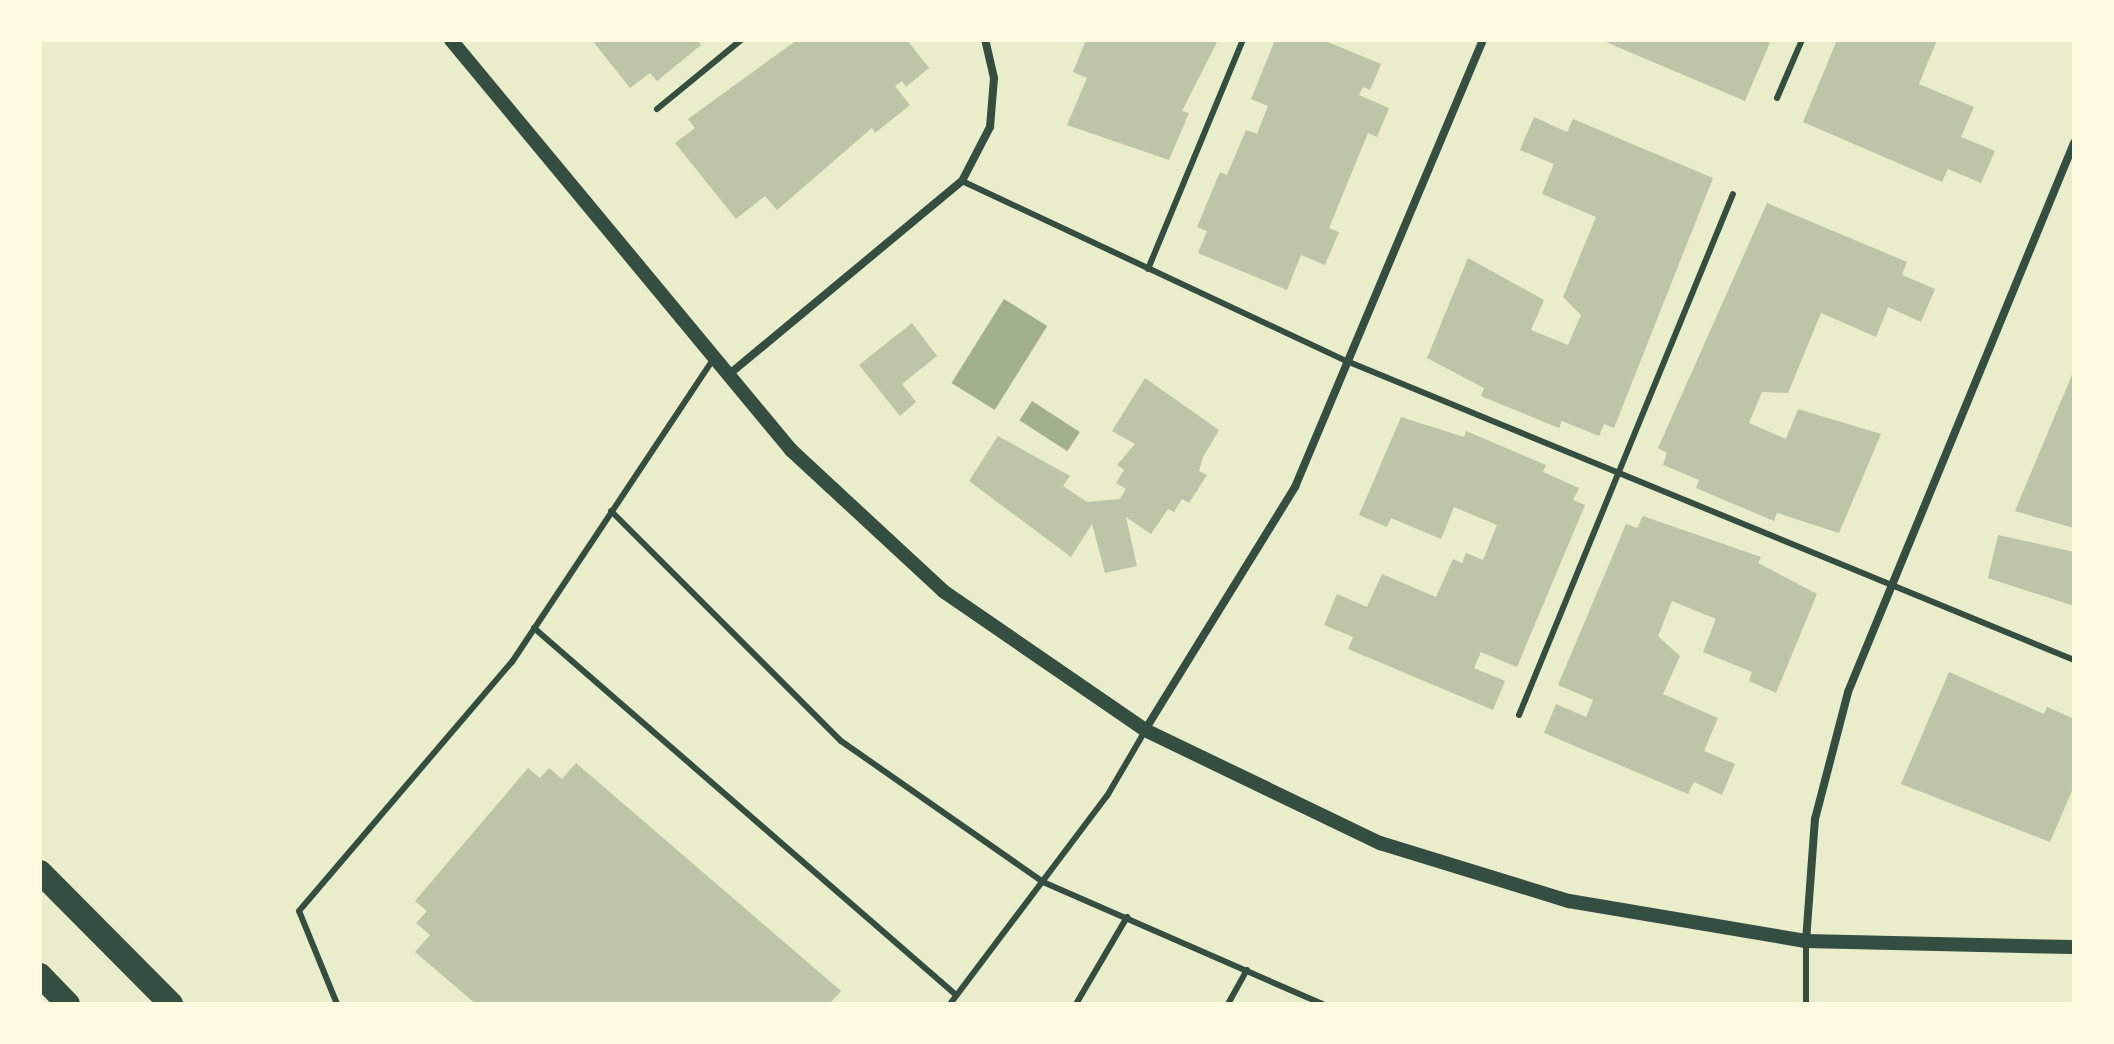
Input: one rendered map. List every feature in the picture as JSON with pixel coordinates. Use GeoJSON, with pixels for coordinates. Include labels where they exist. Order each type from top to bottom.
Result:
{"type":"FeatureCollection","features":[{"type":"Feature","properties":{"kind":"highway"},"geometry":{"type":"LineString","coordinates":[[40,872],[171,1004]]}},
{"type":"Feature","properties":{"kind":"highway"},"geometry":{"type":"LineString","coordinates":[[40,975],[68,1004]]}},
{"type":"Feature","properties":{"kind":"street"},"geometry":{"type":"LineString","coordinates":[[451,40],[726,378],[854,513],[943,591],[1145,730],[1288,804],[1474,875],[1666,922],[1806,941],[2074,947]]}},
{"type":"Feature","properties":{"kind":"street"},"geometry":{"type":"LineString","coordinates":[[726,378],[962,181],[992,114],[985,40]]}},
{"type":"Feature","properties":{"kind":"street"},"geometry":{"type":"LineString","coordinates":[[1145,730],[1287,503],[1483,40]]}},
{"type":"Feature","properties":{"kind":"street"},"geometry":{"type":"LineString","coordinates":[[1806,941],[1823,777],[1892,587],[2074,143]]}},
{"type":"Feature","properties":{"kind":"lane"},"geometry":{"type":"LineString","coordinates":[[657,109],[741,40]]}},
{"type":"Feature","properties":{"kind":"lane"},"geometry":{"type":"LineString","coordinates":[[1148,269],[1243,40]]}},
{"type":"Feature","properties":{"kind":"lane"},"geometry":{"type":"LineString","coordinates":[[1777,98],[1802,40]]}},
{"type":"Feature","properties":{"kind":"lane"},"geometry":{"type":"LineString","coordinates":[[962,181],[1349,362],[2074,660]]}},
{"type":"Feature","properties":{"kind":"lane"},"geometry":{"type":"LineString","coordinates":[[1519,715],[1733,194]]}},
{"type":"Feature","properties":{"kind":"lane"},"geometry":{"type":"LineString","coordinates":[[337,1004],[299,911],[534,628],[712,361]]}},
{"type":"Feature","properties":{"kind":"lane"},"geometry":{"type":"LineString","coordinates":[[611,511],[841,741],[1043,882],[1322,1004]]}},
{"type":"Feature","properties":{"kind":"lane"},"geometry":{"type":"LineString","coordinates":[[534,628],[956,995]]}},
{"type":"Feature","properties":{"kind":"lane"},"geometry":{"type":"LineString","coordinates":[[950,1004],[1043,882],[1145,730]]}},
{"type":"Feature","properties":{"kind":"lane"},"geometry":{"type":"LineString","coordinates":[[1076,1004],[1127,917]]}},
{"type":"Feature","properties":{"kind":"lane"},"geometry":{"type":"LineString","coordinates":[[1806,941],[1806,1004]]}},
{"type":"Feature","properties":{"kind":"lane"},"geometry":{"type":"LineString","coordinates":[[1228,1004],[1247,970]]}},
{"type":"Feature","properties":{"kind":"shaded area"},"geometry":{"type":"Polygon","coordinates":[[[1004,299],[1047,326],[995,410],[952,383],[1004,299]]]}},
{"type":"Feature","properties":{"kind":"shaded area"},"geometry":{"type":"Polygon","coordinates":[[[1032,401],[1080,432],[1067,451],[1019,420],[1032,401]]]}},
{"type":"Feature","properties":{"kind":"building"},"geometry":{"type":"Polygon","coordinates":[[[592,40],[698,40],[701,45],[657,81],[650,73],[630,88],[592,40]]]}},
{"type":"Feature","properties":{"kind":"building"},"geometry":{"type":"Polygon","coordinates":[[[797,40],[907,40],[929,68],[906,87],[902,81],[895,86],[910,105],[875,133],[872,128],[777,210],[765,196],[736,219],[675,143],[695,128],[688,119],[797,40]]]}},
{"type":"Feature","properties":{"kind":"building"},"geometry":{"type":"Polygon","coordinates":[[[1086,40],[1218,40],[1182,111],[1189,113],[1169,160],[1067,125],[1087,78],[1073,72],[1086,40]]]}},
{"type":"Feature","properties":{"kind":"building"},"geometry":{"type":"Polygon","coordinates":[[[1275,40],[1323,40],[1381,64],[1370,90],[1363,87],[1359,95],[1389,108],[1377,137],[1368,133],[1329,228],[1339,232],[1325,265],[1301,255],[1287,290],[1198,253],[1207,231],[1197,227],[1220,172],[1227,175],[1246,130],[1257,134],[1268,106],[1251,99],[1275,40]]]}},
{"type":"Feature","properties":{"kind":"building"},"geometry":{"type":"Polygon","coordinates":[[[1601,40],[1771,40],[1745,101],[1601,40]]]}},
{"type":"Feature","properties":{"kind":"building"},"geometry":{"type":"Polygon","coordinates":[[[1837,40],[1937,40],[1919,84],[1974,107],[1961,137],[1995,151],[1981,183],[1948,169],[1942,182],[1803,122],[1837,40]]]}},
{"type":"Feature","properties":{"kind":"building"},"geometry":{"type":"Polygon","coordinates":[[[1534,117],[1567,132],[1573,119],[1713,178],[1614,428],[1604,424],[1599,436],[1562,421],[1559,428],[1481,396],[1484,388],[1427,358],[1468,258],[1544,300],[1531,330],[1568,345],[1581,315],[1563,297],[1596,217],[1542,194],[1554,164],[1520,150],[1534,117]]]}},
{"type":"Feature","properties":{"kind":"building"},"geometry":{"type":"Polygon","coordinates":[[[1767,203],[1907,262],[1902,275],[1935,289],[1921,322],[1888,307],[1876,337],[1821,313],[1788,393],[1762,392],[1749,423],[1786,439],[1798,409],[1881,434],[1839,533],[1777,513],[1774,521],[1696,488],[1699,480],[1663,465],[1667,453],[1658,448],[1767,203]]]}},
{"type":"Feature","properties":{"kind":"building"},"geometry":{"type":"Polygon","coordinates":[[[912,323],[937,356],[902,384],[916,402],[900,416],[859,365],[912,323]]]}},
{"type":"Feature","properties":{"kind":"building"},"geometry":{"type":"Polygon","coordinates":[[[2074,370],[2074,528],[2015,511],[2074,370]]]}},
{"type":"Feature","properties":{"kind":"building"},"geometry":{"type":"Polygon","coordinates":[[[1145,378],[1219,430],[1203,457],[1199,471],[1207,475],[1189,503],[1182,499],[1174,512],[1168,509],[1151,534],[1126,517],[1137,566],[1105,573],[1092,524],[1071,557],[969,481],[998,436],[1070,476],[1063,486],[1087,502],[1120,499],[1126,489],[1116,483],[1124,470],[1117,465],[1135,444],[1112,431],[1145,378]]]}},
{"type":"Feature","properties":{"kind":"building"},"geometry":{"type":"Polygon","coordinates":[[[1401,417],[1464,437],[1466,431],[1546,465],[1543,472],[1579,488],[1573,500],[1585,505],[1517,667],[1481,652],[1474,668],[1505,681],[1493,710],[1348,649],[1353,637],[1324,625],[1337,594],[1367,607],[1382,574],[1436,597],[1453,559],[1462,563],[1466,553],[1483,560],[1497,525],[1454,507],[1441,539],[1391,518],[1387,527],[1359,515],[1401,417]]]}},
{"type":"Feature","properties":{"kind":"building"},"geometry":{"type":"Polygon","coordinates":[[[1643,516],[1761,557],[1758,563],[1817,594],[1776,693],[1749,681],[1752,672],[1703,652],[1716,619],[1672,601],[1658,636],[1680,656],[1663,694],[1718,718],[1704,751],[1735,764],[1722,795],[1694,782],[1688,794],[1544,733],[1556,704],[1586,717],[1593,700],[1558,685],[1626,524],[1637,528],[1643,516]]]}},
{"type":"Feature","properties":{"kind":"building"},"geometry":{"type":"Polygon","coordinates":[[[1998,535],[2074,552],[2074,606],[1988,578],[1998,535]]]}},
{"type":"Feature","properties":{"kind":"building"},"geometry":{"type":"Polygon","coordinates":[[[1949,672],[2044,714],[2047,707],[2074,719],[2074,786],[2050,842],[1901,784],[1949,672]]]}},
{"type":"Feature","properties":{"kind":"building"},"geometry":{"type":"Polygon","coordinates":[[[576,763],[841,991],[829,1004],[476,1004],[415,952],[430,935],[416,923],[427,911],[415,901],[528,768],[540,778],[549,768],[562,779],[576,763]]]}}]}
